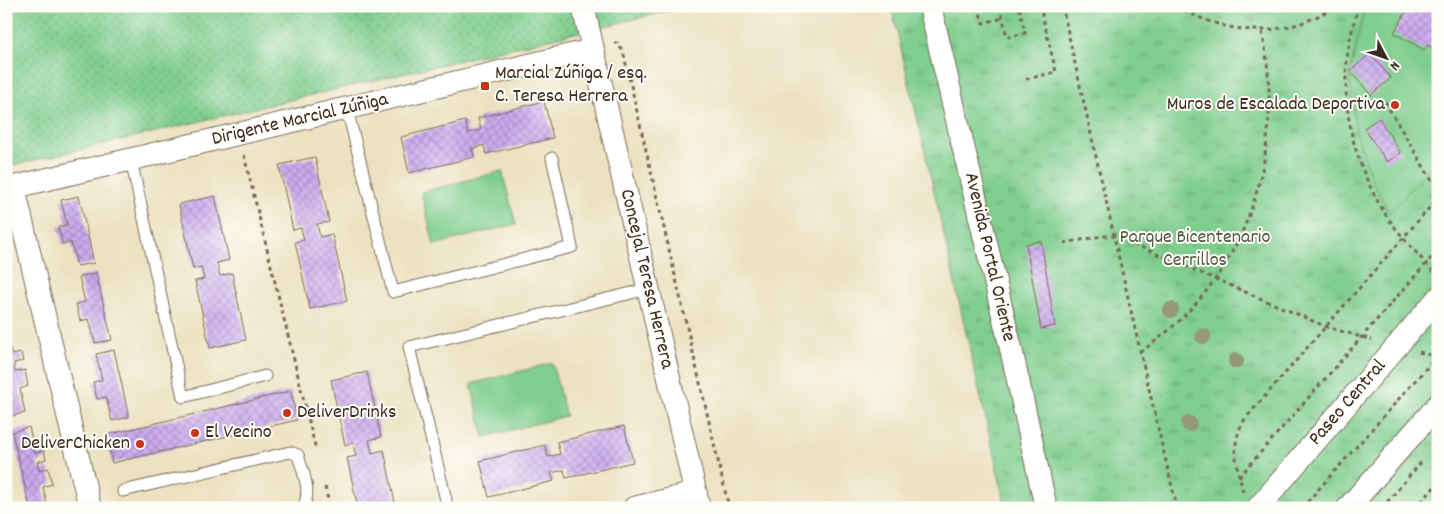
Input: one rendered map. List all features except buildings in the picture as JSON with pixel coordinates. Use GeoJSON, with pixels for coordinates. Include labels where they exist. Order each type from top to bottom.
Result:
{"type":"FeatureCollection","features":[{"type":"Feature","properties":{"kind":"street","name":"Concejal Teresa Herrera"},"geometry":{"type":"LineString","coordinates":[[583,6],[697,500]]}},
{"type":"Feature","properties":{"kind":"street","name":"Avenida Portal Oriente"},"geometry":{"type":"LineString","coordinates":[[930,6],[1012,353],[1046,508]]}},
{"type":"Feature","properties":{"kind":"street","name":"Dirigente Marcial Zúñiga"},"geometry":{"type":"LineString","coordinates":[[10,188],[592,50]]}},
{"type":"Feature","properties":{"kind":"street"},"geometry":{"type":"LineString","coordinates":[[10,188],[90,508]]}},
{"type":"Feature","properties":{"kind":"street","name":"Paseo Central"},"geometry":{"type":"LineString","coordinates":[[1251,504],[1396,347],[1438,298]]}},
{"type":"Feature","properties":{"kind":"street"},"geometry":{"type":"LineString","coordinates":[[1348,508],[1438,405]]}},
{"type":"Feature","properties":{"kind":"street"},"geometry":{"type":"LineString","coordinates":[[634,508],[697,500]]}},
{"type":"Feature","properties":{"kind":"lane"},"geometry":{"type":"LineString","coordinates":[[347,109],[393,292],[572,247],[552,158]]}},
{"type":"Feature","properties":{"kind":"lane"},"geometry":{"type":"LineString","coordinates":[[131,160],[183,397],[264,376]]}},
{"type":"Feature","properties":{"kind":"lane"},"geometry":{"type":"LineString","coordinates":[[446,500],[409,347],[648,289]]}},
{"type":"Feature","properties":{"kind":"lane"},"geometry":{"type":"LineString","coordinates":[[124,491],[290,452],[298,455],[307,488],[307,499],[302,508]]}},
{"type":"Feature","properties":{"kind":"path"},"geometry":{"type":"LineString","coordinates":[[978,6],[982,23],[1003,18]]}},
{"type":"Feature","properties":{"kind":"path"},"geometry":{"type":"LineString","coordinates":[[1000,6],[1007,37],[1025,33],[1019,6]]}},
{"type":"Feature","properties":{"kind":"path"},"geometry":{"type":"LineString","coordinates":[[1026,79],[1056,72],[1040,6]]}},
{"type":"Feature","properties":{"kind":"path"},"geometry":{"type":"LineString","coordinates":[[1062,6],[1140,352],[1178,508]]}},
{"type":"Feature","properties":{"kind":"path"},"geometry":{"type":"LineString","coordinates":[[1178,6],[1202,19],[1222,26],[1262,31],[1283,29],[1303,23],[1322,15],[1335,6]]}},
{"type":"Feature","properties":{"kind":"path"},"geometry":{"type":"LineString","coordinates":[[1359,6],[1352,30],[1346,68],[1348,121],[1358,159],[1381,208],[1438,278]]}},
{"type":"Feature","properties":{"kind":"path"},"geometry":{"type":"LineString","coordinates":[[1140,352],[1191,309],[1214,280],[1231,254],[1245,226],[1264,166],[1268,135],[1269,83],[1262,31]]}},
{"type":"Feature","properties":{"kind":"path"},"geometry":{"type":"LineString","coordinates":[[592,50],[617,43],[623,51],[729,508]]}},
{"type":"Feature","properties":{"kind":"path"},"geometry":{"type":"LineString","coordinates":[[1385,102],[1438,191]]}},
{"type":"Feature","properties":{"kind":"path"},"geometry":{"type":"LineString","coordinates":[[239,135],[316,451]]}},
{"type":"Feature","properties":{"kind":"path"},"geometry":{"type":"LineString","coordinates":[[1251,504],[1240,477],[1235,448],[1240,427],[1438,198]]}},
{"type":"Feature","properties":{"kind":"path"},"geometry":{"type":"LineString","coordinates":[[1064,243],[1103,236],[1115,236],[1327,327],[1396,347],[1437,356],[1302,508]]}},
{"type":"Feature","properties":{"kind":"path"},"geometry":{"type":"LineString","coordinates":[[1240,477],[1438,250]]}},
{"type":"Feature","properties":{"kind":"path"},"geometry":{"type":"LineString","coordinates":[[1382,508],[1425,457]]}},
{"type":"Feature","properties":{"kind":"path"},"geometry":{"type":"LineString","coordinates":[[323,479],[330,508]]}},
{"type":"Feature","properties":{"kind":"path"},"geometry":{"type":"LineString","coordinates":[[1416,508],[1438,483]]}},
{"type":"Feature","properties":{"kind":"green space"},"geometry":{"type":"Polygon","coordinates":[[[6,6],[690,6],[6,167],[6,6]]]}},
{"type":"Feature","properties":{"kind":"green space","name":"Parque Bicentenario Cerrillos"},"geometry":{"type":"Polygon","coordinates":[[[891,6],[1438,6],[1438,508],[1006,508],[891,6]]]}},
{"type":"Feature","properties":{"kind":"green space","name":"Muros de Escalada Deportiva"},"geometry":{"type":"Polygon","coordinates":[[[1365,6],[1438,6],[1438,158],[1389,213],[1372,180],[1356,131],[1349,78],[1365,6]]]}},
{"type":"Feature","properties":{"kind":"green space"},"geometry":{"type":"Polygon","coordinates":[[[502,171],[516,224],[434,245],[421,192],[502,171]]]}},
{"type":"Feature","properties":{"kind":"green space"},"geometry":{"type":"Polygon","coordinates":[[[552,363],[566,416],[484,437],[471,384],[552,363]]]}},
{"type":"Feature","properties":{"kind":"place","name":"Marcial Zúñiga / esq. C. Teresa Herrera"},"geometry":{"type":"Point","coordinates":[485,86]}},
{"type":"Feature","properties":{"kind":"place","name":"Muros de Escalada Deportiva"},"geometry":{"type":"Point","coordinates":[1395,105]}},
{"type":"Feature","properties":{"kind":"place","name":"DeliverDrinks"},"geometry":{"type":"Point","coordinates":[287,413]}},
{"type":"Feature","properties":{"kind":"place","name":"El Vecino"},"geometry":{"type":"Point","coordinates":[195,433]}},
{"type":"Feature","properties":{"kind":"place","name":"DeliverChicken"},"geometry":{"type":"Point","coordinates":[140,444]}}]}
